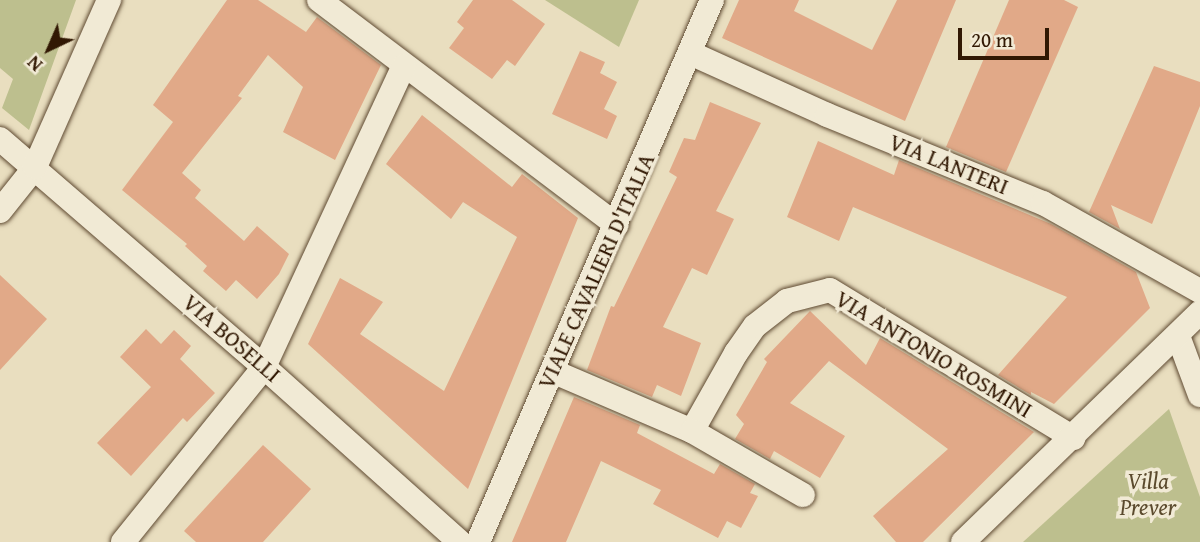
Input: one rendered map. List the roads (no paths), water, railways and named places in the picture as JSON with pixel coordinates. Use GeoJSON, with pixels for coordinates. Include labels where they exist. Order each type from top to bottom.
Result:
{"type":"FeatureCollection","features":[{"type":"Feature","properties":{"kind":"street"},"geometry":{"type":"LineString","coordinates":[[0,211],[35,167],[109,0]]}},
{"type":"Feature","properties":{"kind":"street"},"geometry":{"type":"LineString","coordinates":[[319,0],[617,225]]}},
{"type":"Feature","properties":{"kind":"street","name":"VIALE CAVALIERI D'ITALIA"},"geometry":{"type":"LineString","coordinates":[[478,542],[712,0]]}},
{"type":"Feature","properties":{"kind":"street","name":"VIA LANTERI"},"geometry":{"type":"LineString","coordinates":[[690,53],[827,115],[1043,203],[1200,291]]}},
{"type":"Feature","properties":{"kind":"street"},"geometry":{"type":"LineString","coordinates":[[123,542],[264,367],[404,66]]}},
{"type":"Feature","properties":{"kind":"street","name":"VIA BOSELLI"},"geometry":{"type":"LineString","coordinates":[[0,139],[264,367],[460,542]]}},
{"type":"Feature","properties":{"kind":"street","name":"VIA ANTONIO ROSMINI"},"geometry":{"type":"LineString","coordinates":[[692,431],[736,352],[755,326],[788,301],[830,290],[1073,438]]}},
{"type":"Feature","properties":{"kind":"street"},"geometry":{"type":"LineString","coordinates":[[963,542],[1200,312]]}},
{"type":"Feature","properties":{"kind":"street"},"geometry":{"type":"LineString","coordinates":[[1178,336],[1200,395]]}},
{"type":"Feature","properties":{"kind":"street"},"geometry":{"type":"LineString","coordinates":[[552,371],[692,431],[803,495]]}},
{"type":"Feature","properties":{"kind":"park label","name":"Villa Prever"},"geometry":{"type":"Point","coordinates":[1148,494]}}]}
